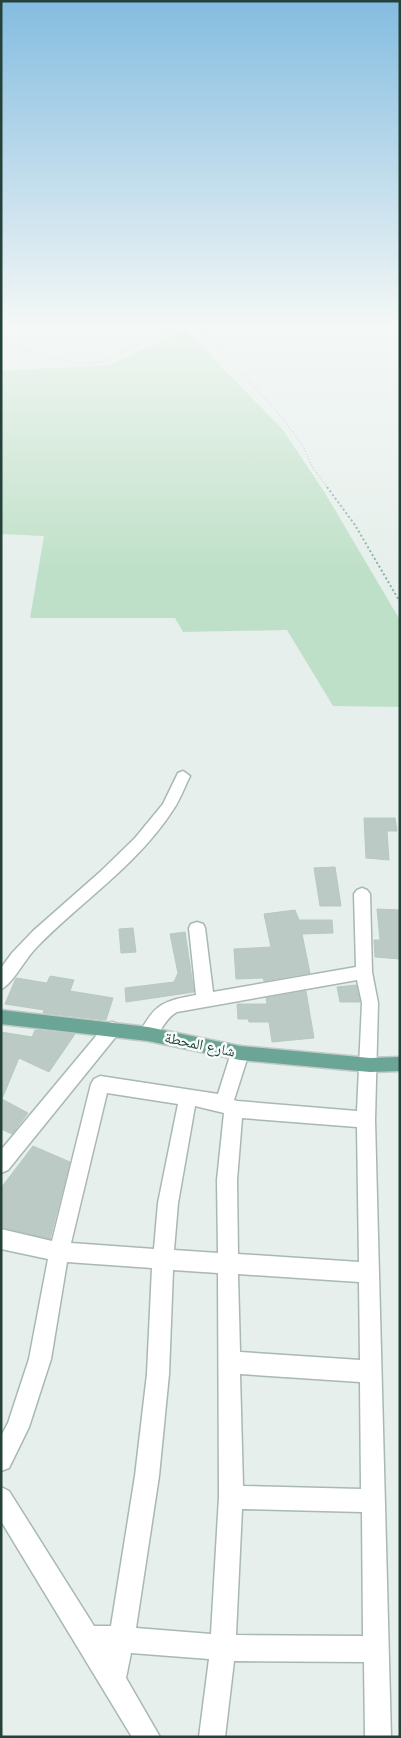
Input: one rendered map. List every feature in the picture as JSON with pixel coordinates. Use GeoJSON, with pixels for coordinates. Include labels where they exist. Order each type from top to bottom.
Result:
{"type":"FeatureCollection","features":[{"type":"Feature","properties":{"kind":"main road","name":"شارع المحطة"},"geometry":{"type":"LineString","coordinates":[[1,1017],[148,1034],[240,1053],[370,1065],[400,1064]]}},
{"type":"Feature","properties":{"kind":"street"},"geometry":{"type":"LineString","coordinates":[[1,983],[7,973],[49,924],[86,895],[150,829],[168,807],[183,776]]}},
{"type":"Feature","properties":{"kind":"street"},"geometry":{"type":"LineString","coordinates":[[362,894],[364,972],[370,1003],[370,1065],[366,1120],[378,1737]]}},
{"type":"Feature","properties":{"kind":"street"},"geometry":{"type":"LineString","coordinates":[[198,928],[205,999]]}},
{"type":"Feature","properties":{"kind":"street"},"geometry":{"type":"LineString","coordinates":[[148,1034],[162,1012],[174,1006],[364,972]]}},
{"type":"Feature","properties":{"kind":"street"},"geometry":{"type":"LineString","coordinates":[[1,1164],[112,1029]]}},
{"type":"Feature","properties":{"kind":"street"},"geometry":{"type":"LineString","coordinates":[[212,1737],[223,1648],[231,1497],[231,1362],[227,1263],[227,1180],[229,1106],[240,1053]]}},
{"type":"Feature","properties":{"kind":"street"},"geometry":{"type":"LineString","coordinates":[[1,1460],[18,1427],[40,1359],[59,1252],[100,1084],[229,1106],[366,1120]]}},
{"type":"Feature","properties":{"kind":"street"},"geometry":{"type":"LineString","coordinates":[[112,1680],[122,1639],[147,1476],[158,1374],[163,1259],[168,1203],[188,1098]]}},
{"type":"Feature","properties":{"kind":"street"},"geometry":{"type":"LineString","coordinates":[[1,1239],[59,1252],[369,1273]]}},
{"type":"Feature","properties":{"kind":"street"},"geometry":{"type":"LineString","coordinates":[[231,1362],[371,1372]]}},
{"type":"Feature","properties":{"kind":"street"},"geometry":{"type":"LineString","coordinates":[[231,1497],[374,1501]]}},
{"type":"Feature","properties":{"kind":"street"},"geometry":{"type":"LineString","coordinates":[[1,1499],[147,1737]]}},
{"type":"Feature","properties":{"kind":"street"},"geometry":{"type":"LineString","coordinates":[[86,1639],[122,1639],[223,1648],[376,1649]]}},
{"type":"Feature","properties":{"kind":"path"},"geometry":{"type":"LineString","coordinates":[[272,408],[302,446],[313,468],[355,526],[400,602]]}},
{"type":"Feature","properties":{"kind":"green space"},"geometry":{"type":"Polygon","coordinates":[[[1,408],[262,408],[283,430],[325,493],[400,620],[400,707],[333,706],[287,630],[183,632],[175,618],[30,618],[44,536],[1,534],[1,408]]]}},
{"type":"Feature","properties":{"kind":"building"},"geometry":{"type":"Polygon","coordinates":[[[364,818],[395,818],[397,831],[387,831],[389,860],[366,858],[364,818]]]}},
{"type":"Feature","properties":{"kind":"building"},"geometry":{"type":"Polygon","coordinates":[[[335,867],[341,906],[320,906],[314,868],[335,867]]]}},
{"type":"Feature","properties":{"kind":"building"},"geometry":{"type":"Polygon","coordinates":[[[377,909],[400,910],[400,959],[375,957],[374,940],[380,940],[377,909]]]}},
{"type":"Feature","properties":{"kind":"building"},"geometry":{"type":"Polygon","coordinates":[[[295,910],[299,920],[332,920],[333,933],[302,934],[310,973],[264,981],[263,978],[236,979],[234,949],[271,947],[264,914],[295,910]]]}},
{"type":"Feature","properties":{"kind":"building"},"geometry":{"type":"Polygon","coordinates":[[[133,928],[136,952],[121,953],[119,929],[133,928]]]}},
{"type":"Feature","properties":{"kind":"building"},"geometry":{"type":"Polygon","coordinates":[[[185,932],[194,992],[126,1002],[125,988],[174,982],[178,973],[170,934],[185,932]]]}},
{"type":"Feature","properties":{"kind":"building"},"geometry":{"type":"Polygon","coordinates":[[[50,976],[74,980],[70,991],[113,998],[106,1020],[43,1013],[44,1010],[5,1004],[16,978],[47,983],[50,976]]]}},
{"type":"Feature","properties":{"kind":"building"},"geometry":{"type":"Polygon","coordinates":[[[356,985],[360,1002],[340,1002],[337,987],[356,985]]]}},
{"type":"Feature","properties":{"kind":"building"},"geometry":{"type":"Polygon","coordinates":[[[306,991],[314,1038],[272,1042],[269,1022],[249,1022],[248,1019],[238,1019],[237,1004],[267,1004],[266,998],[306,991]]]}},
{"type":"Feature","properties":{"kind":"building"},"geometry":{"type":"Polygon","coordinates":[[[35,1030],[75,1034],[49,1072],[19,1058],[2,1099],[28,1113],[12,1134],[1,1129],[1,1032],[32,1037],[35,1030]]]}},
{"type":"Feature","properties":{"kind":"building"},"geometry":{"type":"Polygon","coordinates":[[[33,1146],[70,1162],[50,1239],[1,1227],[1,1188],[33,1146]]]}}]}
